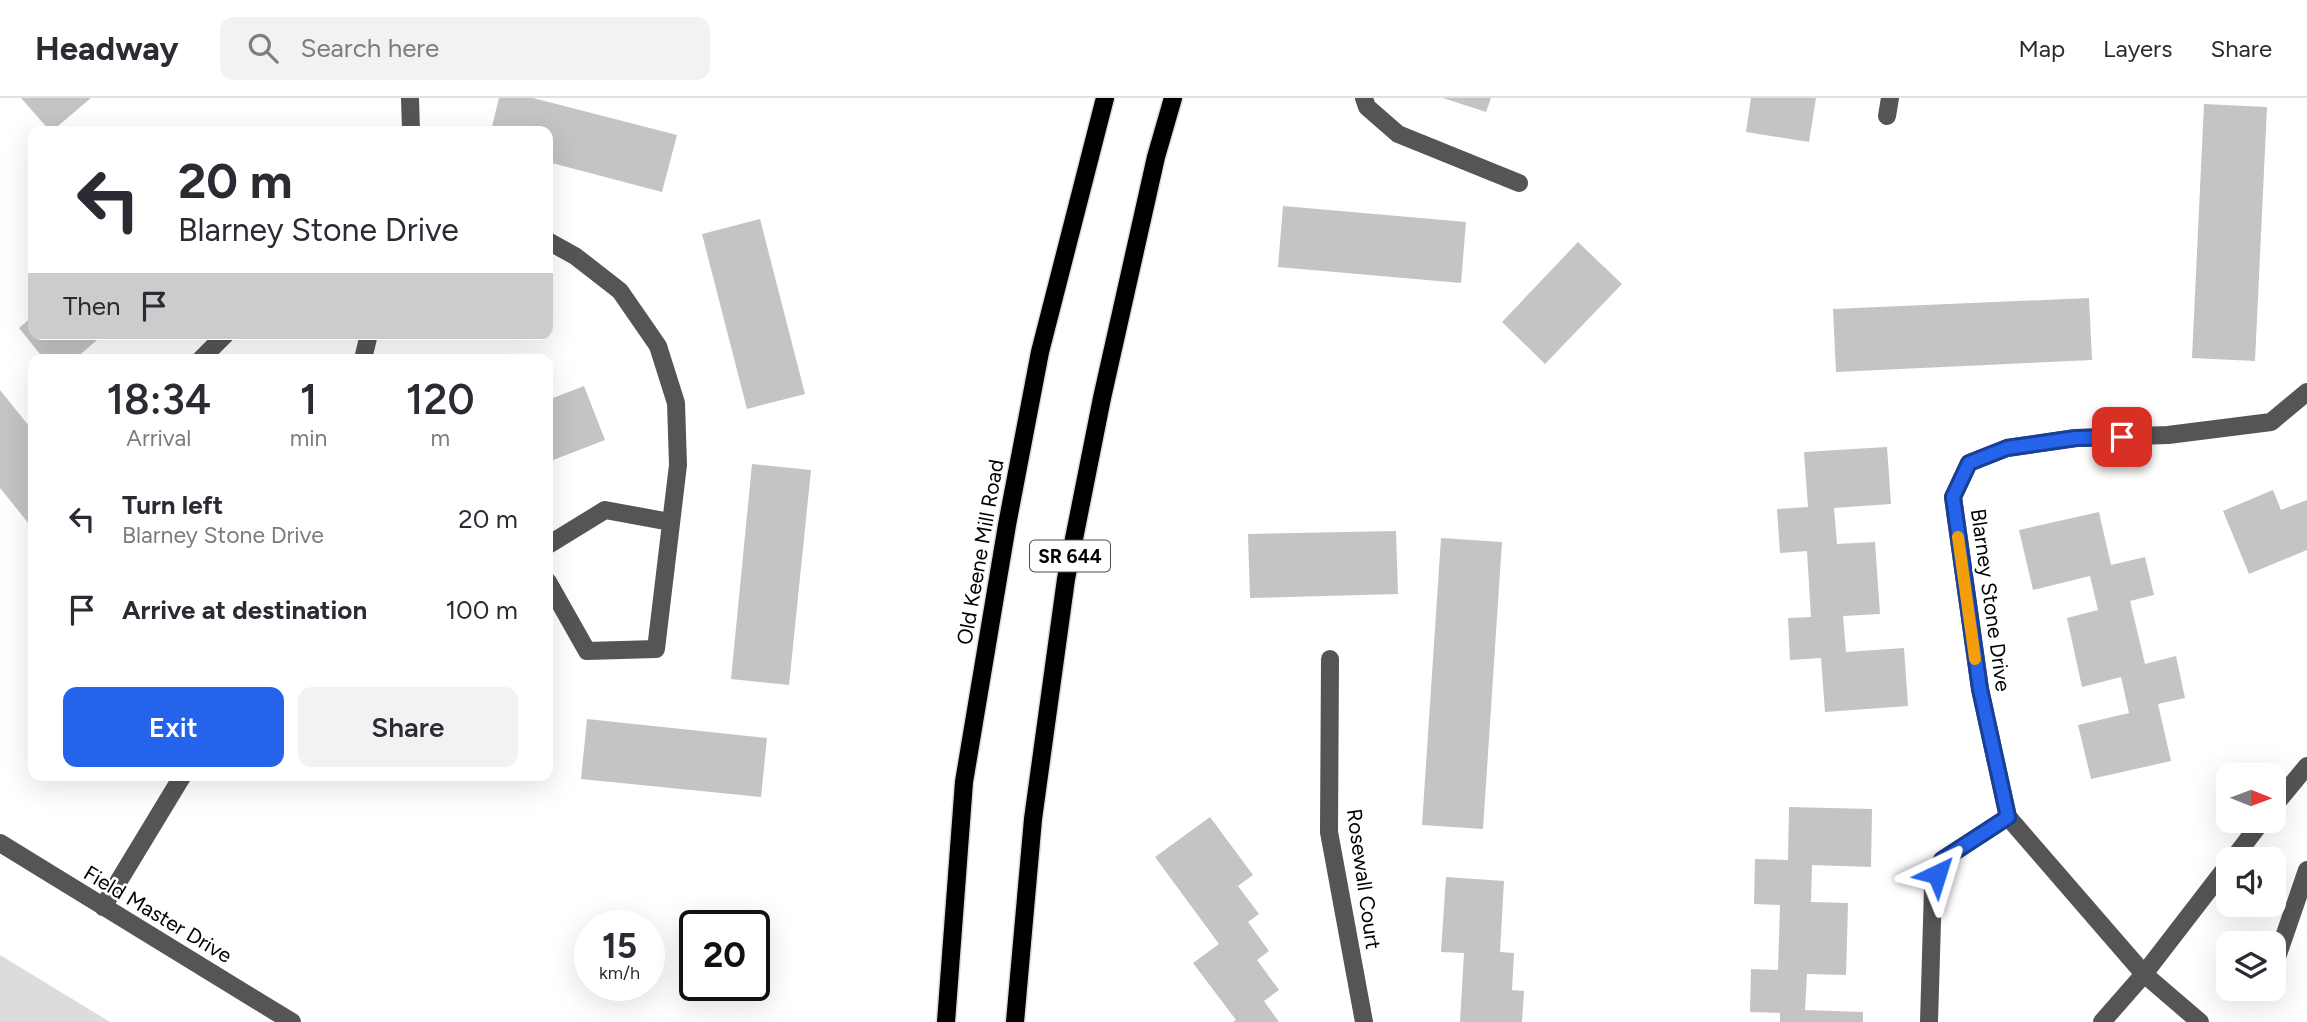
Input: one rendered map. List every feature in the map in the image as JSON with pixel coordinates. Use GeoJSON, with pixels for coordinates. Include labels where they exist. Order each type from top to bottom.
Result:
{"type":"FeatureCollection","features":[{"type":"Feature","properties":{"kind":"main road","name":"Old Keene Mill Road"},"geometry":{"type":"LineString","coordinates":[[946,1022],[964,782],[1007,525],[1040,352],[1105,98]]}},
{"type":"Feature","properties":{"kind":"main road","name":"SR 644"},"geometry":{"type":"LineString","coordinates":[[1015,1022],[1033,818],[1066,579],[1108,371],[1156,157],[1173,98]]}},
{"type":"Feature","properties":{"kind":"street"},"geometry":{"type":"LineString","coordinates":[[410,98],[411,126]]}},
{"type":"Feature","properties":{"kind":"street"},"geometry":{"type":"LineString","coordinates":[[1364,98],[1367,107],[1398,135],[1519,183]]}},
{"type":"Feature","properties":{"kind":"street"},"geometry":{"type":"LineString","coordinates":[[553,244],[575,256],[620,291],[658,346],[676,403],[678,465],[656,649],[587,651],[553,591]]}},
{"type":"Feature","properties":{"kind":"street"},"geometry":{"type":"LineString","coordinates":[[206,354],[220,340]]}},
{"type":"Feature","properties":{"kind":"street","name":"Blarney Stone Drive"},"geometry":{"type":"LineString","coordinates":[[2200,1022],[2144,974],[2008,817],[1980,689],[1953,497],[1969,463],[2007,448],[2076,438],[2168,435],[2271,422],[2307,392]]}},
{"type":"Feature","properties":{"kind":"street"},"geometry":{"type":"LineString","coordinates":[[553,542],[605,510],[670,522]]}},
{"type":"Feature","properties":{"kind":"street","name":"Rosewall Court"},"geometry":{"type":"LineString","coordinates":[[1329,659],[1329,832],[1364,1022]]}},
{"type":"Feature","properties":{"kind":"street"},"geometry":{"type":"LineString","coordinates":[[2286,791],[2307,766]]}},
{"type":"Feature","properties":{"kind":"street"},"geometry":{"type":"LineString","coordinates":[[103,907],[179,781]]}},
{"type":"Feature","properties":{"kind":"street"},"geometry":{"type":"LineString","coordinates":[[1929,1022],[1933,888],[1942,860],[2008,817]]}},
{"type":"Feature","properties":{"kind":"street"},"geometry":{"type":"LineString","coordinates":[[2241,847],[2253,833]]}},
{"type":"Feature","properties":{"kind":"street","name":"Field Master Drive"},"geometry":{"type":"LineString","coordinates":[[0,843],[292,1022]]}},
{"type":"Feature","properties":{"kind":"street"},"geometry":{"type":"LineString","coordinates":[[2286,931],[2307,870]]}},
{"type":"Feature","properties":{"kind":"street"},"geometry":{"type":"LineString","coordinates":[[2102,1022],[2144,974],[2216,881]]}},
{"type":"Feature","properties":{"kind":"shaded area"},"geometry":{"type":"Polygon","coordinates":[[[0,955],[110,1022],[0,1022],[0,955]]]}},
{"type":"Feature","properties":{"kind":"building"},"geometry":{"type":"Polygon","coordinates":[[[21,98],[91,98],[58,126],[46,126],[21,98]]]}},
{"type":"Feature","properties":{"kind":"building"},"geometry":{"type":"Polygon","coordinates":[[[499,98],[533,98],[677,135],[662,192],[553,163],[553,126],[492,126],[499,98]]]}},
{"type":"Feature","properties":{"kind":"building"},"geometry":{"type":"Polygon","coordinates":[[[1443,98],[1491,98],[1486,112],[1443,98]]]}},
{"type":"Feature","properties":{"kind":"building"},"geometry":{"type":"Polygon","coordinates":[[[1751,98],[1816,98],[1809,142],[1746,132],[1751,98]]]}},
{"type":"Feature","properties":{"kind":"building"},"geometry":{"type":"Polygon","coordinates":[[[2204,104],[2267,107],[2255,361],[2192,358],[2204,104]]]}},
{"type":"Feature","properties":{"kind":"building"},"geometry":{"type":"Polygon","coordinates":[[[1283,206],[1466,222],[1461,283],[1278,267],[1283,206]]]}},
{"type":"Feature","properties":{"kind":"building"},"geometry":{"type":"Polygon","coordinates":[[[760,219],[805,394],[747,409],[702,234],[760,219]]]}},
{"type":"Feature","properties":{"kind":"building"},"geometry":{"type":"Polygon","coordinates":[[[1578,242],[1622,284],[1545,364],[1502,322],[1578,242]]]}},
{"type":"Feature","properties":{"kind":"building"},"geometry":{"type":"Polygon","coordinates":[[[2089,298],[2092,360],[1836,372],[1833,309],[2089,298]]]}},
{"type":"Feature","properties":{"kind":"building"},"geometry":{"type":"Polygon","coordinates":[[[28,320],[28,339],[19,328],[28,320]]]}},
{"type":"Feature","properties":{"kind":"building"},"geometry":{"type":"Polygon","coordinates":[[[29,340],[97,340],[81,354],[40,354],[29,340]]]}},
{"type":"Feature","properties":{"kind":"building"},"geometry":{"type":"Polygon","coordinates":[[[584,386],[605,440],[553,460],[553,398],[584,386]]]}},
{"type":"Feature","properties":{"kind":"building"},"geometry":{"type":"Polygon","coordinates":[[[0,390],[28,425],[28,523],[0,488],[0,390]]]}},
{"type":"Feature","properties":{"kind":"building"},"geometry":{"type":"Polygon","coordinates":[[[1887,447],[1891,504],[1834,508],[1837,544],[1875,542],[1880,614],[1843,616],[1846,652],[1904,648],[1908,706],[1825,712],[1821,658],[1790,660],[1788,618],[1811,617],[1807,551],[1780,553],[1777,509],[1808,507],[1804,452],[1887,447]]]}},
{"type":"Feature","properties":{"kind":"building"},"geometry":{"type":"Polygon","coordinates":[[[752,464],[811,470],[789,685],[731,679],[752,464]]]}},
{"type":"Feature","properties":{"kind":"building"},"geometry":{"type":"Polygon","coordinates":[[[2273,490],[2281,510],[2307,500],[2307,550],[2249,574],[2223,511],[2273,490]]]}},
{"type":"Feature","properties":{"kind":"building"},"geometry":{"type":"Polygon","coordinates":[[[2099,512],[2111,565],[2145,557],[2154,595],[2130,601],[2145,664],[2176,656],[2185,698],[2158,704],[2171,761],[2091,779],[2078,725],[2129,713],[2121,677],[2082,687],[2067,618],[2098,610],[2090,576],[2033,590],[2019,530],[2099,512]]]}},
{"type":"Feature","properties":{"kind":"building"},"geometry":{"type":"Polygon","coordinates":[[[1396,531],[1398,594],[1250,598],[1248,534],[1396,531]]]}},
{"type":"Feature","properties":{"kind":"building"},"geometry":{"type":"Polygon","coordinates":[[[1441,538],[1502,542],[1483,829],[1422,825],[1441,538]]]}},
{"type":"Feature","properties":{"kind":"building"},"geometry":{"type":"Polygon","coordinates":[[[587,719],[767,738],[761,797],[581,779],[587,719]]]}},
{"type":"Feature","properties":{"kind":"building"},"geometry":{"type":"Polygon","coordinates":[[[1789,807],[1872,809],[1871,867],[1812,865],[1811,902],[1848,903],[1846,975],[1807,974],[1805,1010],[1863,1012],[1863,1022],[1780,1022],[1780,1013],[1750,1012],[1751,969],[1778,970],[1780,905],[1754,904],[1755,859],[1788,860],[1789,807]]]}},
{"type":"Feature","properties":{"kind":"building"},"geometry":{"type":"Polygon","coordinates":[[[1210,817],[1253,875],[1238,886],[1259,914],[1248,922],[1269,951],[1257,960],[1279,990],[1264,1001],[1279,1022],[1233,1022],[1236,1020],[1193,963],[1219,944],[1155,857],[1210,817]]]}},
{"type":"Feature","properties":{"kind":"building"},"geometry":{"type":"Polygon","coordinates":[[[1446,877],[1504,881],[1500,952],[1514,953],[1512,990],[1524,991],[1522,1022],[1460,1022],[1464,953],[1441,952],[1446,877]]]}},
{"type":"Feature","properties":{"kind":"slow traffic"},"geometry":{"type":"LineString","coordinates":[[1958,537],[1975,659]]}},
{"type":"Feature","properties":{"kind":"route"},"geometry":{"type":"LineString","coordinates":[[1937,874],[1942,860],[2008,817],[1980,689],[1953,497],[1969,463],[2007,448],[2076,438],[2122,437]]}}]}
